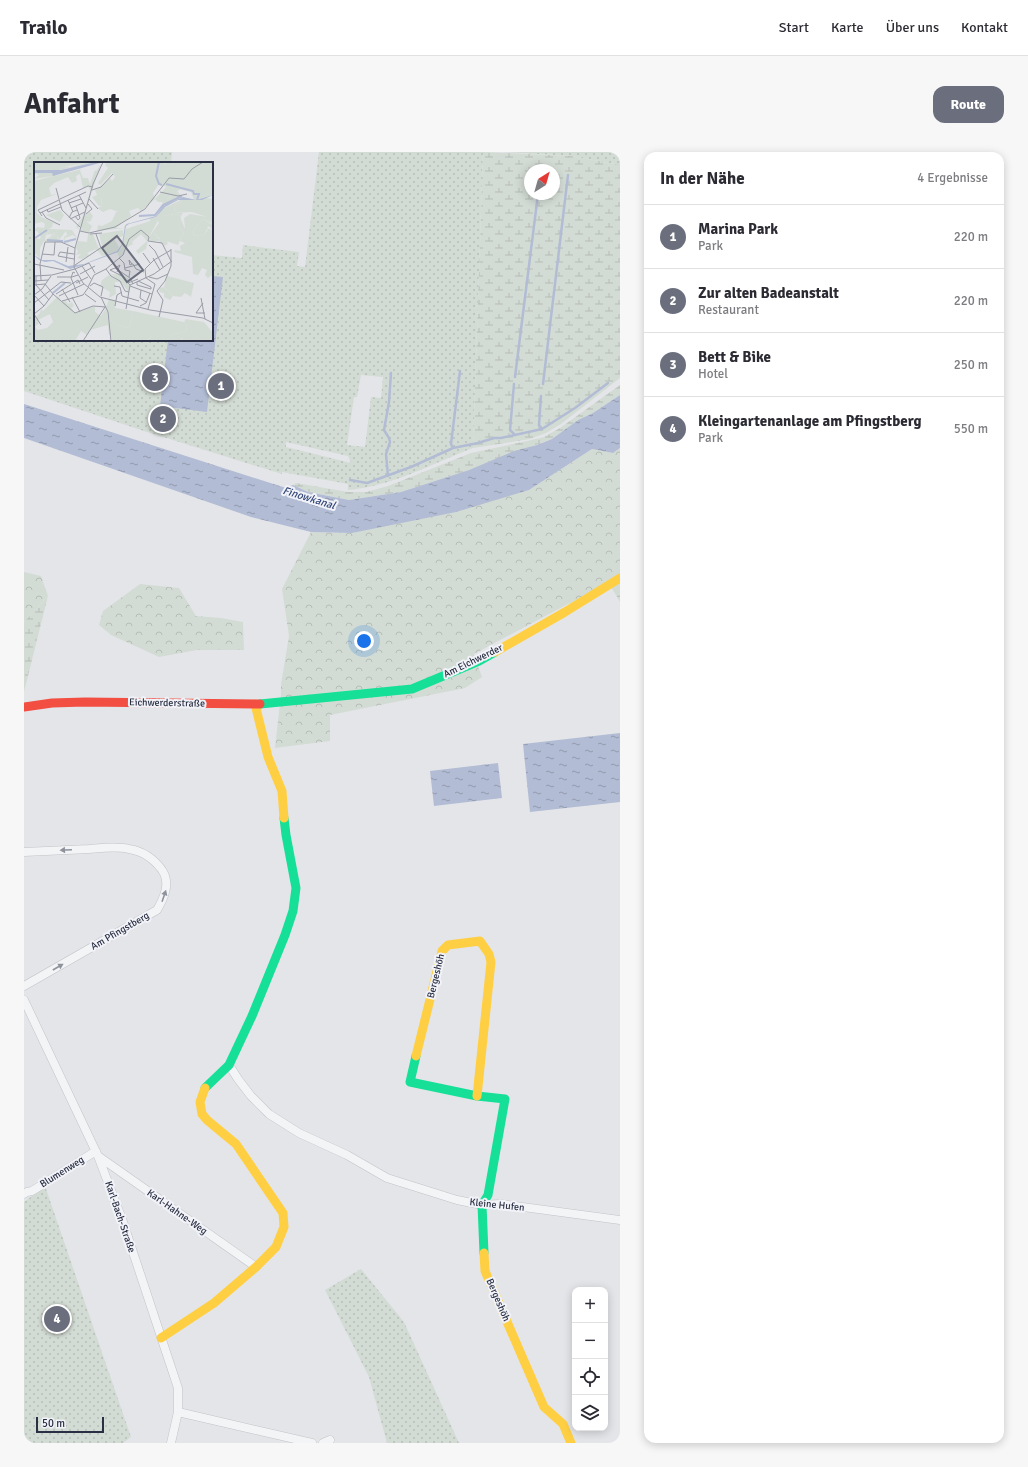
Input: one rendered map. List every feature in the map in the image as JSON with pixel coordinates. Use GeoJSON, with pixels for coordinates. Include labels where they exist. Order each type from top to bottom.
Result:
{"type":"FeatureCollection","features":[{"type":"Feature","properties":{"kind":"street","name":"Am Eichwerder"},"geometry":{"type":"LineString","coordinates":[[310,698],[412,689],[479,661],[565,612],[620,578]]}},
{"type":"Feature","properties":{"kind":"street","name":"Eichwerderstraße"},"geometry":{"type":"LineString","coordinates":[[24,707],[52,703],[85,702],[255,704],[310,698]]}},
{"type":"Feature","properties":{"kind":"street"},"geometry":{"type":"LineString","coordinates":[[161,1338],[214,1303],[256,1267],[276,1247],[284,1226],[283,1213],[236,1144],[202,1114],[200,1102],[204,1089],[229,1065],[252,1016],[285,935],[293,911],[296,888],[286,835],[282,791],[268,757],[255,704]]}},
{"type":"Feature","properties":{"kind":"street","name":"Am Pfingstberg"},"geometry":{"type":"LineString","coordinates":[[24,852],[115,848],[130,849],[151,858],[159,866],[165,875],[166,890],[164,899],[157,910],[24,986]]}},
{"type":"Feature","properties":{"kind":"street","name":"Bergeshöh"},"geometry":{"type":"LineString","coordinates":[[477,1096],[491,962],[489,954],[480,941],[448,944],[442,951],[410,1082],[477,1096],[505,1099],[488,1195],[482,1205],[485,1270],[544,1407],[563,1424],[571,1443]]}},
{"type":"Feature","properties":{"kind":"street","name":"Karl-Bach-Straße"},"geometry":{"type":"LineString","coordinates":[[24,1000],[97,1153],[122,1218],[178,1388],[178,1412],[171,1443]]}},
{"type":"Feature","properties":{"kind":"street","name":"Kleine Hufen"},"geometry":{"type":"LineString","coordinates":[[229,1065],[251,1096],[269,1114],[299,1134],[347,1155],[379,1172],[387,1178],[457,1200],[482,1205],[500,1204],[620,1220]]}},
{"type":"Feature","properties":{"kind":"street","name":"Blumenweg"},"geometry":{"type":"LineString","coordinates":[[25,1192],[32,1191],[97,1153]]}},
{"type":"Feature","properties":{"kind":"street","name":"Karl-Hahne-Weg"},"geometry":{"type":"LineString","coordinates":[[97,1153],[256,1267]]}},
{"type":"Feature","properties":{"kind":"street"},"geometry":{"type":"LineString","coordinates":[[178,1412],[312,1443]]}},
{"type":"Feature","properties":{"kind":"green space"},"geometry":{"type":"Polygon","coordinates":[[[24,152],[172,152],[171,162],[34,162],[34,341],[213,341],[213,255],[242,258],[243,245],[299,252],[297,266],[305,267],[319,152],[483,152],[473,448],[412,474],[365,488],[348,490],[348,484],[282,472],[282,474],[144,431],[24,391],[24,152]],[[361,375],[357,397],[354,397],[347,445],[365,447],[371,397],[381,398],[383,377],[361,375]],[[286,442],[286,447],[351,463],[348,456],[286,442]]]}},
{"type":"Feature","properties":{"kind":"green space"},"geometry":{"type":"Polygon","coordinates":[[[483,152],[572,156],[620,165],[620,378],[561,424],[546,433],[530,439],[473,448],[483,152]]]}},
{"type":"Feature","properties":{"kind":"green space"},"geometry":{"type":"Polygon","coordinates":[[[502,152],[620,152],[620,165],[572,156],[502,152]]]}},
{"type":"Feature","properties":{"kind":"green space"},"geometry":{"type":"Polygon","coordinates":[[[620,385],[620,395],[593,413],[578,420],[552,439],[469,470],[401,492],[349,500],[308,492],[293,485],[296,483],[348,492],[366,492],[388,486],[471,453],[544,437],[560,428],[620,385]]]}},
{"type":"Feature","properties":{"kind":"green space"},"geometry":{"type":"Polygon","coordinates":[[[620,448],[620,602],[610,585],[568,604],[474,654],[482,677],[465,688],[330,715],[330,741],[275,748],[281,684],[289,636],[282,589],[311,532],[352,533],[529,490],[592,449],[613,453],[620,448]]]}},
{"type":"Feature","properties":{"kind":"green space"},"geometry":{"type":"Polygon","coordinates":[[[24,572],[41,576],[48,596],[24,622],[24,572]]]}},
{"type":"Feature","properties":{"kind":"green space"},"geometry":{"type":"Polygon","coordinates":[[[140,584],[179,588],[196,616],[243,622],[244,650],[197,650],[159,657],[111,635],[99,625],[103,611],[140,584]]]}},
{"type":"Feature","properties":{"kind":"green space"},"geometry":{"type":"Polygon","coordinates":[[[48,596],[24,692],[24,622],[48,596]]]}},
{"type":"Feature","properties":{"kind":"green space"},"geometry":{"type":"Polygon","coordinates":[[[45,1186],[131,1437],[123,1443],[24,1443],[24,1202],[45,1186]]]}},
{"type":"Feature","properties":{"kind":"green space"},"geometry":{"type":"Polygon","coordinates":[[[361,1269],[404,1322],[459,1443],[387,1443],[369,1377],[325,1290],[361,1269]]]}},
{"type":"Feature","properties":{"kind":"water"},"geometry":{"type":"Polygon","coordinates":[[[213,276],[223,277],[207,412],[160,406],[168,341],[213,341],[213,276]]]}},
{"type":"Feature","properties":{"kind":"water","name":"Finowkanal"},"geometry":{"type":"Polygon","coordinates":[[[620,395],[620,448],[613,453],[592,449],[529,490],[456,512],[352,533],[311,532],[251,517],[24,438],[24,404],[286,488],[293,485],[308,492],[349,500],[401,492],[469,470],[514,451],[537,445],[552,439],[578,420],[593,413],[620,395]]]}},
{"type":"Feature","properties":{"kind":"water"},"geometry":{"type":"Polygon","coordinates":[[[620,733],[620,802],[530,812],[523,744],[620,733]]]}},
{"type":"Feature","properties":{"kind":"water"},"geometry":{"type":"Polygon","coordinates":[[[498,763],[502,798],[434,806],[430,771],[498,763]]]}},
{"type":"Feature","properties":{"kind":"waterway"},"geometry":{"type":"LineString","coordinates":[[543,384],[568,175]]}},
{"type":"Feature","properties":{"kind":"waterway"},"geometry":{"type":"LineString","coordinates":[[515,377],[537,200]]}},
{"type":"Feature","properties":{"kind":"waterway"},"geometry":{"type":"LineString","coordinates":[[453,448],[451,444],[460,371]]}},
{"type":"Feature","properties":{"kind":"waterway"},"geometry":{"type":"LineString","coordinates":[[388,476],[386,454],[390,442],[384,430],[389,402],[391,373]]}},
{"type":"Feature","properties":{"kind":"waterway"},"geometry":{"type":"LineString","coordinates":[[350,480],[367,483],[411,467],[453,448],[494,438],[501,438],[542,429],[575,408],[608,383]]}},
{"type":"Feature","properties":{"kind":"waterway"},"geometry":{"type":"LineString","coordinates":[[514,384],[510,430],[515,435]]}},
{"type":"Feature","properties":{"kind":"waterway"},"geometry":{"type":"LineString","coordinates":[[541,396],[539,425],[542,429]]}},
{"type":"Feature","properties":{"kind":"traffic: fast"},"geometry":{"type":"LineString","coordinates":[[260,704],[412,689],[479,661],[495,652]]}},
{"type":"Feature","properties":{"kind":"traffic: fast"},"geometry":{"type":"LineString","coordinates":[[205,1088],[229,1065],[252,1016],[285,935],[293,911],[296,888],[284,818]]}},
{"type":"Feature","properties":{"kind":"traffic: fast"},"geometry":{"type":"LineString","coordinates":[[416,1056],[410,1082],[477,1096],[505,1099],[488,1195],[482,1205],[484,1253]]}},
{"type":"Feature","properties":{"kind":"traffic: slow"},"geometry":{"type":"LineString","coordinates":[[495,652],[565,612],[620,578]]}},
{"type":"Feature","properties":{"kind":"traffic: slow"},"geometry":{"type":"LineString","coordinates":[[255,704],[268,757],[282,791],[284,818]]}},
{"type":"Feature","properties":{"kind":"traffic: slow"},"geometry":{"type":"LineString","coordinates":[[416,1056],[442,951],[448,945],[480,941],[489,954],[491,962],[477,1096]]}},
{"type":"Feature","properties":{"kind":"traffic: slow"},"geometry":{"type":"LineString","coordinates":[[161,1338],[214,1303],[256,1267],[276,1247],[284,1227],[283,1213],[236,1144],[202,1114],[200,1102],[205,1088]]}},
{"type":"Feature","properties":{"kind":"traffic: slow"},"geometry":{"type":"LineString","coordinates":[[484,1253],[485,1271],[544,1407],[563,1424],[571,1443]]}},
{"type":"Feature","properties":{"kind":"traffic: jam"},"geometry":{"type":"LineString","coordinates":[[24,707],[52,703],[85,702],[260,704]]}},
{"type":"Feature","properties":{"kind":"place","name":"Bett & Bike"},"geometry":{"type":"Point","coordinates":[155,378]}},
{"type":"Feature","properties":{"kind":"place","name":"Marina Park"},"geometry":{"type":"Point","coordinates":[221,386]}},
{"type":"Feature","properties":{"kind":"place","name":"Zur alten Badeanstalt"},"geometry":{"type":"Point","coordinates":[163,419]}},
{"type":"Feature","properties":{"kind":"place","name":"Kleingartenanlage am Pfingstberg"},"geometry":{"type":"Point","coordinates":[57,1319]}}]}
